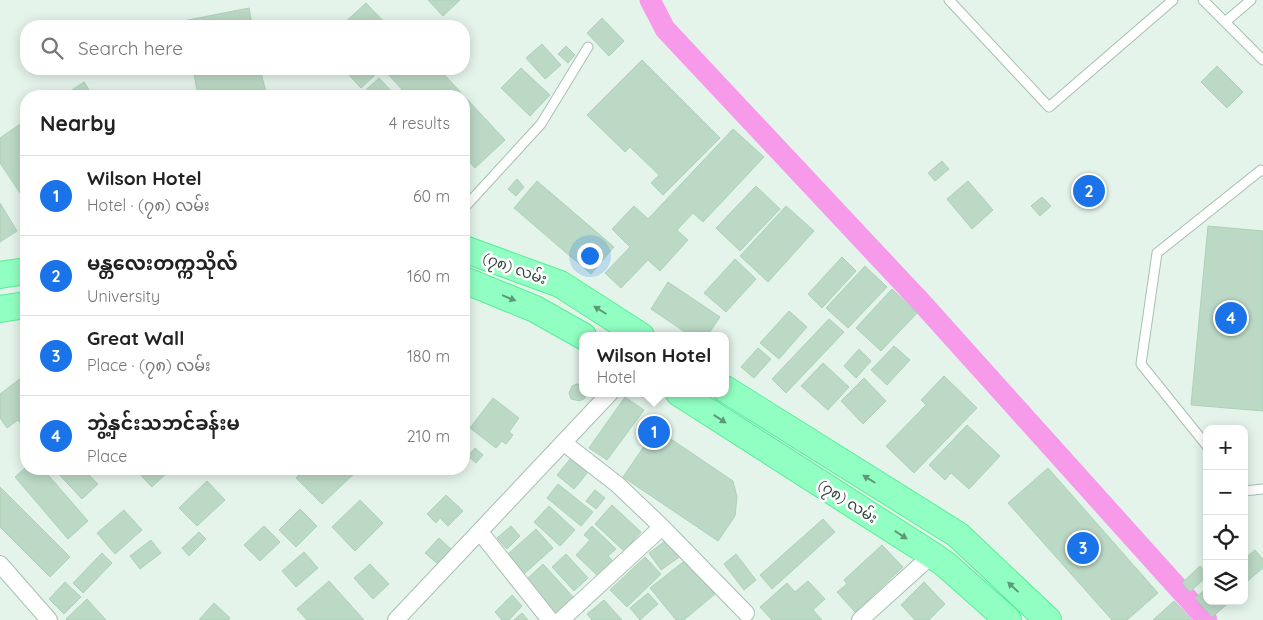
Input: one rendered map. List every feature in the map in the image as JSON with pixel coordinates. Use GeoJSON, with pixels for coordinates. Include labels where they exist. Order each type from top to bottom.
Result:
{"type":"FeatureCollection","features":[{"type":"Feature","properties":{"kind":"main road","name":"(၇၈) လမ်း"},"geometry":{"type":"LineString","coordinates":[[470,251],[560,284],[635,332]]}},
{"type":"Feature","properties":{"kind":"main road"},"geometry":{"type":"LineString","coordinates":[[0,275],[20,272]]}},
{"type":"Feature","properties":{"kind":"main road","name":"(၇၈) လမ်း"},"geometry":{"type":"LineString","coordinates":[[470,282],[535,309],[579,334]]}},
{"type":"Feature","properties":{"kind":"main road"},"geometry":{"type":"LineString","coordinates":[[0,309],[20,306]]}},
{"type":"Feature","properties":{"kind":"main road","name":"(၇၈) လမ်း"},"geometry":{"type":"LineString","coordinates":[[729,392],[958,535],[1048,620]]}},
{"type":"Feature","properties":{"kind":"main road","name":"(၇၈) လမ်း"},"geometry":{"type":"LineString","coordinates":[[685,397],[945,564],[1007,620]]}},
{"type":"Feature","properties":{"kind":"street"},"geometry":{"type":"LineString","coordinates":[[396,620],[606,397]]}},
{"type":"Feature","properties":{"kind":"street"},"geometry":{"type":"LineString","coordinates":[[564,443],[618,485],[746,613]]}},
{"type":"Feature","properties":{"kind":"street"},"geometry":{"type":"LineString","coordinates":[[561,620],[662,527]]}},
{"type":"Feature","properties":{"kind":"street"},"geometry":{"type":"LineString","coordinates":[[480,532],[550,620]]}},
{"type":"Feature","properties":{"kind":"street"},"geometry":{"type":"LineString","coordinates":[[860,620],[932,555]]}},
{"type":"Feature","properties":{"kind":"street"},"geometry":{"type":"LineString","coordinates":[[0,564],[49,620]]}},
{"type":"Feature","properties":{"kind":"lane"},"geometry":{"type":"LineString","coordinates":[[949,0],[1049,107],[1174,0]]}},
{"type":"Feature","properties":{"kind":"lane"},"geometry":{"type":"LineString","coordinates":[[1204,0],[1263,60]]}},
{"type":"Feature","properties":{"kind":"lane"},"geometry":{"type":"LineString","coordinates":[[1225,22],[1251,0]]}},
{"type":"Feature","properties":{"kind":"lane"},"geometry":{"type":"LineString","coordinates":[[470,201],[541,124],[588,47]]}},
{"type":"Feature","properties":{"kind":"lane"},"geometry":{"type":"LineString","coordinates":[[1203,441],[1141,364],[1157,253],[1262,170]]}},
{"type":"Feature","properties":{"kind":"lane"},"geometry":{"type":"LineString","coordinates":[[1248,491],[1263,489]]}},
{"type":"Feature","properties":{"kind":"building"},"geometry":{"type":"Polygon","coordinates":[[[428,0],[460,0],[443,16],[428,0]]]}},
{"type":"Feature","properties":{"kind":"building"},"geometry":{"type":"Polygon","coordinates":[[[366,3],[382,20],[348,20],[366,3]]]}},
{"type":"Feature","properties":{"kind":"building"},"geometry":{"type":"Polygon","coordinates":[[[249,8],[251,20],[188,20],[249,8]]]}},
{"type":"Feature","properties":{"kind":"building"},"geometry":{"type":"Polygon","coordinates":[[[602,18],[624,41],[609,56],[587,33],[602,18]]]}},
{"type":"Feature","properties":{"kind":"building"},"geometry":{"type":"Polygon","coordinates":[[[542,44],[561,65],[545,79],[526,58],[542,44]]]}},
{"type":"Feature","properties":{"kind":"building"},"geometry":{"type":"Polygon","coordinates":[[[566,46],[575,55],[568,63],[558,54],[566,46]]]}},
{"type":"Feature","properties":{"kind":"building"},"geometry":{"type":"Polygon","coordinates":[[[642,60],[720,138],[663,195],[651,183],[659,175],[630,147],[625,152],[587,115],[642,60]]]}},
{"type":"Feature","properties":{"kind":"building"},"geometry":{"type":"Polygon","coordinates":[[[1217,66],[1243,92],[1227,108],[1201,82],[1217,66]]]}},
{"type":"Feature","properties":{"kind":"building"},"geometry":{"type":"Polygon","coordinates":[[[521,68],[550,95],[530,116],[501,88],[521,68]]]}},
{"type":"Feature","properties":{"kind":"building"},"geometry":{"type":"Polygon","coordinates":[[[194,75],[262,75],[265,90],[197,90],[194,75]]]}},
{"type":"Feature","properties":{"kind":"building"},"geometry":{"type":"Polygon","coordinates":[[[349,75],[374,76],[361,88],[349,75]]]}},
{"type":"Feature","properties":{"kind":"building"},"geometry":{"type":"Polygon","coordinates":[[[389,75],[445,75],[459,90],[402,90],[389,75]]]}},
{"type":"Feature","properties":{"kind":"building"},"geometry":{"type":"Polygon","coordinates":[[[379,78],[390,90],[366,90],[379,78]]]}},
{"type":"Feature","properties":{"kind":"building"},"geometry":{"type":"Polygon","coordinates":[[[84,82],[89,90],[72,90],[84,82]]]}},
{"type":"Feature","properties":{"kind":"building"},"geometry":{"type":"Polygon","coordinates":[[[470,102],[505,140],[475,168],[470,163],[470,102]]]}},
{"type":"Feature","properties":{"kind":"building"},"geometry":{"type":"Polygon","coordinates":[[[20,124],[20,193],[0,163],[0,138],[20,124]]]}},
{"type":"Feature","properties":{"kind":"building"},"geometry":{"type":"Polygon","coordinates":[[[733,129],[764,157],[703,222],[693,213],[677,230],[688,240],[660,271],[648,260],[621,288],[605,273],[630,247],[612,229],[634,206],[648,219],[733,129]]]}},
{"type":"Feature","properties":{"kind":"building"},"geometry":{"type":"Polygon","coordinates":[[[942,161],[949,169],[935,181],[928,173],[942,161]]]}},
{"type":"Feature","properties":{"kind":"building"},"geometry":{"type":"Polygon","coordinates":[[[517,179],[524,187],[516,196],[508,189],[517,179]]]}},
{"type":"Feature","properties":{"kind":"building"},"geometry":{"type":"Polygon","coordinates":[[[537,181],[614,247],[591,274],[514,208],[537,181]]]}},
{"type":"Feature","properties":{"kind":"building"},"geometry":{"type":"Polygon","coordinates":[[[968,181],[993,210],[972,229],[947,199],[968,181]]]}},
{"type":"Feature","properties":{"kind":"building"},"geometry":{"type":"Polygon","coordinates":[[[756,186],[780,209],[740,251],[716,228],[756,186]]]}},
{"type":"Feature","properties":{"kind":"building"},"geometry":{"type":"Polygon","coordinates":[[[1042,197],[1051,206],[1040,216],[1031,206],[1042,197]]]}},
{"type":"Feature","properties":{"kind":"building"},"geometry":{"type":"Polygon","coordinates":[[[0,203],[17,231],[0,242],[0,203]]]}},
{"type":"Feature","properties":{"kind":"building"},"geometry":{"type":"Polygon","coordinates":[[[786,206],[814,231],[768,282],[740,256],[786,206]]]}},
{"type":"Feature","properties":{"kind":"building"},"geometry":{"type":"Polygon","coordinates":[[[1208,226],[1263,231],[1263,411],[1191,405],[1208,226]]]}},
{"type":"Feature","properties":{"kind":"building"},"geometry":{"type":"Polygon","coordinates":[[[842,257],[856,271],[822,308],[808,294],[842,257]]]}},
{"type":"Feature","properties":{"kind":"building"},"geometry":{"type":"Polygon","coordinates":[[[735,259],[756,279],[726,312],[704,293],[735,259]]]}},
{"type":"Feature","properties":{"kind":"building"},"geometry":{"type":"Polygon","coordinates":[[[865,266],[887,287],[848,328],[826,308],[865,266]]]}},
{"type":"Feature","properties":{"kind":"building"},"geometry":{"type":"Polygon","coordinates":[[[668,282],[720,317],[710,332],[685,332],[651,309],[668,282]]]}},
{"type":"Feature","properties":{"kind":"building"},"geometry":{"type":"Polygon","coordinates":[[[892,289],[917,313],[881,351],[856,328],[892,289]]]}},
{"type":"Feature","properties":{"kind":"building"},"geometry":{"type":"Polygon","coordinates":[[[789,311],[807,327],[779,359],[760,343],[789,311]]]}},
{"type":"Feature","properties":{"kind":"building"},"geometry":{"type":"Polygon","coordinates":[[[829,319],[844,332],[786,393],[772,379],[829,319]]]}},
{"type":"Feature","properties":{"kind":"building"},"geometry":{"type":"Polygon","coordinates":[[[894,346],[910,360],[887,385],[871,370],[894,346]]]}},
{"type":"Feature","properties":{"kind":"building"},"geometry":{"type":"Polygon","coordinates":[[[758,348],[771,359],[754,378],[741,367],[758,348]]]}},
{"type":"Feature","properties":{"kind":"building"},"geometry":{"type":"Polygon","coordinates":[[[859,349],[871,361],[856,378],[844,366],[859,349]]]}},
{"type":"Feature","properties":{"kind":"building"},"geometry":{"type":"Polygon","coordinates":[[[823,363],[849,387],[828,410],[801,386],[823,363]]]}},
{"type":"Feature","properties":{"kind":"building"},"geometry":{"type":"Polygon","coordinates":[[[944,376],[977,408],[914,473],[886,446],[926,405],[921,400],[944,376]]]}},
{"type":"Feature","properties":{"kind":"building"},"geometry":{"type":"Polygon","coordinates":[[[864,378],[886,401],[863,424],[841,401],[864,378]]]}},
{"type":"Feature","properties":{"kind":"building"},"geometry":{"type":"Polygon","coordinates":[[[20,379],[20,423],[18,420],[7,428],[0,418],[0,394],[20,379]]]}},
{"type":"Feature","properties":{"kind":"building"},"geometry":{"type":"Polygon","coordinates":[[[579,384],[579,397],[585,398],[580,401],[571,399],[569,393],[572,386],[579,384]]]}},
{"type":"Feature","properties":{"kind":"building"},"geometry":{"type":"Polygon","coordinates":[[[625,397],[644,410],[607,460],[589,448],[625,397]]]}},
{"type":"Feature","properties":{"kind":"building"},"geometry":{"type":"Polygon","coordinates":[[[493,398],[519,418],[509,432],[513,435],[506,444],[502,441],[496,448],[470,428],[493,398]]]}},
{"type":"Feature","properties":{"kind":"building"},"geometry":{"type":"Polygon","coordinates":[[[967,425],[1000,456],[969,489],[951,473],[945,480],[929,465],[967,425]]]}},
{"type":"Feature","properties":{"kind":"building"},"geometry":{"type":"Polygon","coordinates":[[[656,429],[733,481],[737,497],[735,516],[718,541],[623,477],[656,429]]]}},
{"type":"Feature","properties":{"kind":"building"},"geometry":{"type":"Polygon","coordinates":[[[475,448],[483,455],[476,463],[470,458],[470,454],[475,448]]]}},
{"type":"Feature","properties":{"kind":"building"},"geometry":{"type":"Polygon","coordinates":[[[571,458],[588,472],[574,489],[557,475],[571,458]]]}},
{"type":"Feature","properties":{"kind":"building"},"geometry":{"type":"Polygon","coordinates":[[[1048,468],[1158,593],[1127,620],[1112,620],[1008,503],[1048,468]]]}},
{"type":"Feature","properties":{"kind":"building"},"geometry":{"type":"Polygon","coordinates":[[[20,472],[20,475],[48,475],[88,521],[68,539],[15,477],[20,472]]]}},
{"type":"Feature","properties":{"kind":"building"},"geometry":{"type":"Polygon","coordinates":[[[60,475],[89,475],[98,484],[82,499],[60,475]]]}},
{"type":"Feature","properties":{"kind":"building"},"geometry":{"type":"Polygon","coordinates":[[[141,475],[165,475],[152,487],[141,475]]]}},
{"type":"Feature","properties":{"kind":"building"},"geometry":{"type":"Polygon","coordinates":[[[299,475],[353,475],[322,504],[296,478],[299,475]]]}},
{"type":"Feature","properties":{"kind":"building"},"geometry":{"type":"Polygon","coordinates":[[[207,481],[225,500],[197,526],[179,508],[207,481]]]}},
{"type":"Feature","properties":{"kind":"building"},"geometry":{"type":"Polygon","coordinates":[[[558,484],[593,512],[581,526],[547,498],[558,484]]]}},
{"type":"Feature","properties":{"kind":"building"},"geometry":{"type":"Polygon","coordinates":[[[0,487],[70,557],[50,577],[0,527],[0,487]]]}},
{"type":"Feature","properties":{"kind":"building"},"geometry":{"type":"Polygon","coordinates":[[[595,490],[605,498],[596,509],[586,501],[595,490]]]}},
{"type":"Feature","properties":{"kind":"building"},"geometry":{"type":"Polygon","coordinates":[[[446,495],[463,511],[448,526],[440,518],[436,523],[427,514],[446,495]]]}},
{"type":"Feature","properties":{"kind":"building"},"geometry":{"type":"Polygon","coordinates":[[[360,500],[383,523],[355,551],[332,527],[360,500]]]}},
{"type":"Feature","properties":{"kind":"building"},"geometry":{"type":"Polygon","coordinates":[[[612,505],[641,532],[624,551],[595,524],[612,505]]]}},
{"type":"Feature","properties":{"kind":"building"},"geometry":{"type":"Polygon","coordinates":[[[549,506],[575,530],[560,546],[534,522],[549,506]]]}},
{"type":"Feature","properties":{"kind":"building"},"geometry":{"type":"Polygon","coordinates":[[[300,509],[317,526],[296,547],[279,530],[300,509]]]}},
{"type":"Feature","properties":{"kind":"building"},"geometry":{"type":"Polygon","coordinates":[[[124,510],[142,530],[115,554],[97,533],[124,510]]]}},
{"type":"Feature","properties":{"kind":"building"},"geometry":{"type":"Polygon","coordinates":[[[823,519],[835,532],[772,589],[760,575],[823,519]]]}},
{"type":"Feature","properties":{"kind":"building"},"geometry":{"type":"Polygon","coordinates":[[[264,526],[280,542],[260,561],[244,545],[264,526]]]}},
{"type":"Feature","properties":{"kind":"building"},"geometry":{"type":"Polygon","coordinates":[[[511,526],[520,536],[507,549],[497,538],[511,526]]]}},
{"type":"Feature","properties":{"kind":"building"},"geometry":{"type":"Polygon","coordinates":[[[592,526],[616,549],[608,556],[615,563],[600,578],[576,555],[590,540],[584,535],[592,526]]]}},
{"type":"Feature","properties":{"kind":"building"},"geometry":{"type":"Polygon","coordinates":[[[536,529],[553,548],[524,574],[507,555],[536,529]]]}},
{"type":"Feature","properties":{"kind":"building"},"geometry":{"type":"Polygon","coordinates":[[[199,532],[206,539],[189,556],[182,548],[199,532]]]}},
{"type":"Feature","properties":{"kind":"building"},"geometry":{"type":"Polygon","coordinates":[[[439,538],[452,550],[438,564],[425,553],[439,538]]]}},
{"type":"Feature","properties":{"kind":"building"},"geometry":{"type":"Polygon","coordinates":[[[668,539],[681,556],[661,570],[649,553],[668,539]]]}},
{"type":"Feature","properties":{"kind":"building"},"geometry":{"type":"Polygon","coordinates":[[[151,540],[161,553],[140,569],[130,556],[151,540]]]}},
{"type":"Feature","properties":{"kind":"building"},"geometry":{"type":"Polygon","coordinates":[[[882,545],[903,567],[855,612],[837,592],[847,584],[844,580],[882,545]]]}},
{"type":"Feature","properties":{"kind":"building"},"geometry":{"type":"Polygon","coordinates":[[[1255,550],[1263,559],[1263,568],[1248,581],[1248,560],[1248,556],[1255,550]]]}},
{"type":"Feature","properties":{"kind":"building"},"geometry":{"type":"Polygon","coordinates":[[[304,552],[318,568],[296,587],[282,571],[304,552]]]}},
{"type":"Feature","properties":{"kind":"building"},"geometry":{"type":"Polygon","coordinates":[[[102,553],[112,563],[83,593],[73,583],[102,553]]]}},
{"type":"Feature","properties":{"kind":"building"},"geometry":{"type":"Polygon","coordinates":[[[566,554],[588,578],[574,591],[552,567],[566,554]]]}},
{"type":"Feature","properties":{"kind":"building"},"geometry":{"type":"Polygon","coordinates":[[[736,554],[756,580],[744,590],[724,564],[736,554]]]}},
{"type":"Feature","properties":{"kind":"building"},"geometry":{"type":"Polygon","coordinates":[[[645,557],[661,574],[627,607],[610,590],[645,557]]]}},
{"type":"Feature","properties":{"kind":"building"},"geometry":{"type":"Polygon","coordinates":[[[687,559],[715,594],[684,620],[676,620],[650,588],[687,559]]]}},
{"type":"Feature","properties":{"kind":"building"},"geometry":{"type":"Polygon","coordinates":[[[370,564],[389,584],[373,599],[354,578],[370,564]]]}},
{"type":"Feature","properties":{"kind":"building"},"geometry":{"type":"Polygon","coordinates":[[[543,564],[575,599],[555,617],[527,579],[543,564]]]}},
{"type":"Feature","properties":{"kind":"building"},"geometry":{"type":"Polygon","coordinates":[[[1200,566],[1203,569],[1203,580],[1190,592],[1182,583],[1200,566]]]}},
{"type":"Feature","properties":{"kind":"building"},"geometry":{"type":"Polygon","coordinates":[[[329,581],[364,620],[307,620],[297,609],[329,581]]]}},
{"type":"Feature","properties":{"kind":"building"},"geometry":{"type":"Polygon","coordinates":[[[808,581],[825,599],[813,610],[822,620],[772,620],[760,607],[787,583],[795,592],[808,581]]]}},
{"type":"Feature","properties":{"kind":"building"},"geometry":{"type":"Polygon","coordinates":[[[65,582],[81,597],[64,614],[49,599],[65,582]]]}},
{"type":"Feature","properties":{"kind":"building"},"geometry":{"type":"Polygon","coordinates":[[[924,582],[945,604],[929,620],[915,620],[901,605],[924,582]]]}},
{"type":"Feature","properties":{"kind":"building"},"geometry":{"type":"Polygon","coordinates":[[[1203,591],[1203,605],[1226,605],[1212,617],[1195,598],[1203,591]]]}},
{"type":"Feature","properties":{"kind":"building"},"geometry":{"type":"Polygon","coordinates":[[[648,593],[658,604],[640,620],[630,608],[648,593]]]}},
{"type":"Feature","properties":{"kind":"building"},"geometry":{"type":"Polygon","coordinates":[[[512,595],[522,606],[509,620],[502,620],[495,612],[512,595]]]}},
{"type":"Feature","properties":{"kind":"building"},"geometry":{"type":"Polygon","coordinates":[[[87,599],[106,620],[66,619],[87,599]]]}},
{"type":"Feature","properties":{"kind":"building"},"geometry":{"type":"Polygon","coordinates":[[[604,600],[622,620],[592,620],[587,614],[604,600]]]}},
{"type":"Feature","properties":{"kind":"building"},"geometry":{"type":"Polygon","coordinates":[[[1174,601],[1192,620],[1153,620],[1174,601]]]}},
{"type":"Feature","properties":{"kind":"building"},"geometry":{"type":"Polygon","coordinates":[[[214,603],[230,618],[228,620],[199,620],[214,603]]]}},
{"type":"Feature","properties":{"kind":"building"},"geometry":{"type":"Polygon","coordinates":[[[522,613],[528,620],[514,620],[522,613]]]}},
{"type":"Feature","properties":{"kind":"waterway"},"geometry":{"type":"LineString","coordinates":[[650,0],[665,29],[921,302],[1207,620]]}},
{"type":"Feature","properties":{"kind":"place","name":"မန္တလေးတက္ကသိုလ်"},"geometry":{"type":"Point","coordinates":[1089,191]}},
{"type":"Feature","properties":{"kind":"place","name":"ဘွဲ့နှင်းသဘင်ခန်းမ"},"geometry":{"type":"Point","coordinates":[1231,318]}},
{"type":"Feature","properties":{"kind":"place","name":"Wilson Hotel"},"geometry":{"type":"Point","coordinates":[654,432]}},
{"type":"Feature","properties":{"kind":"place","name":"Great Wall"},"geometry":{"type":"Point","coordinates":[1083,548]}}]}
